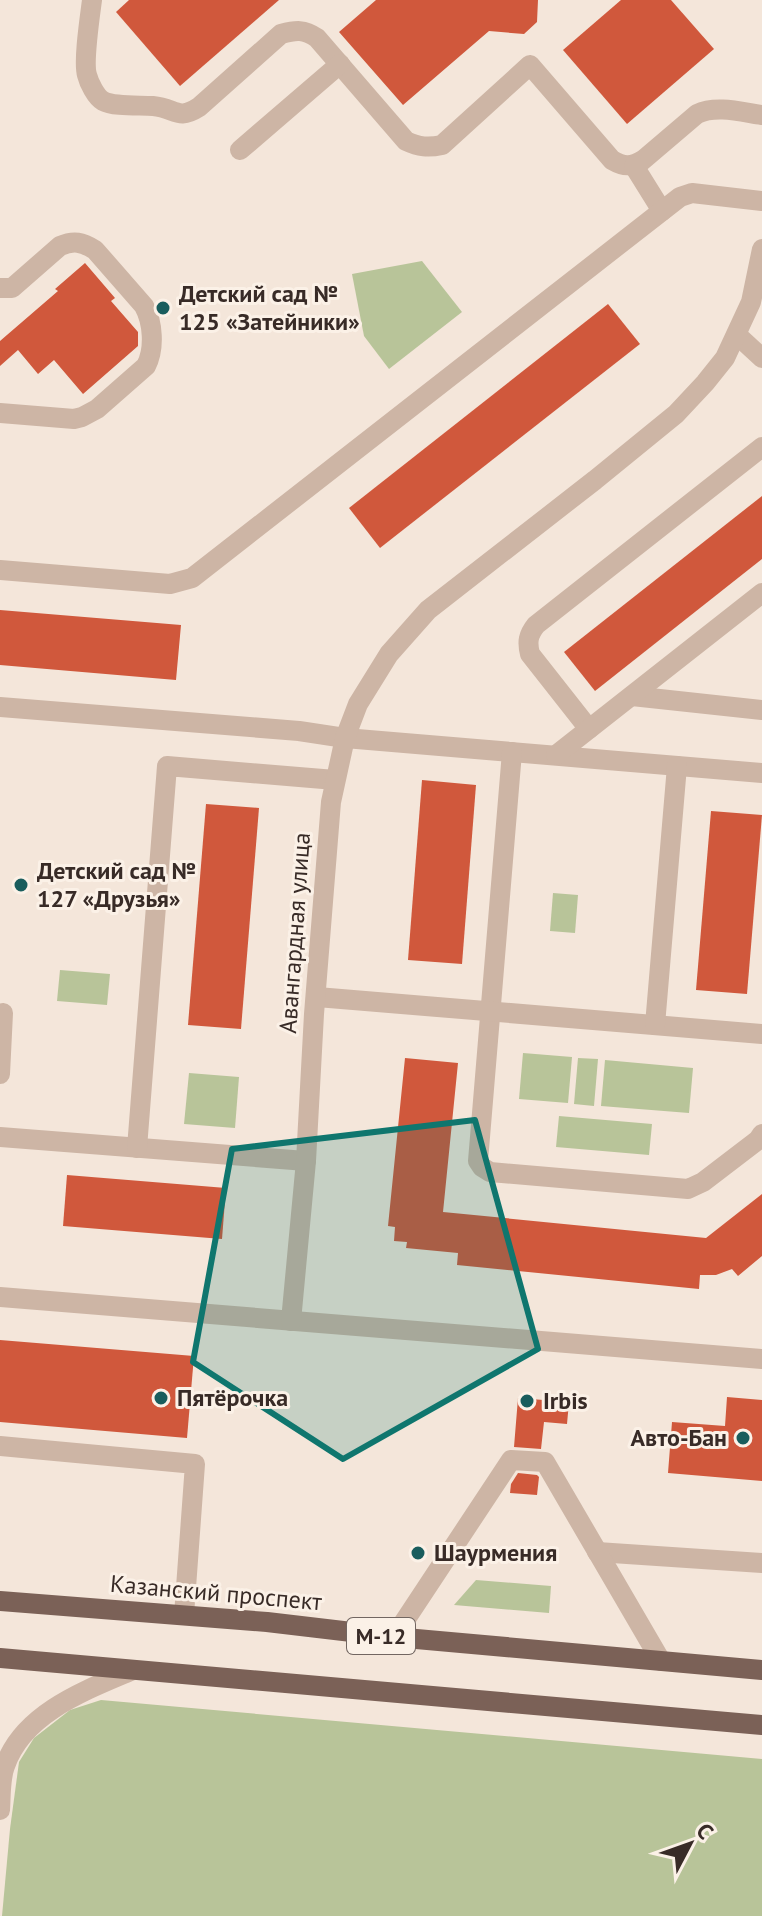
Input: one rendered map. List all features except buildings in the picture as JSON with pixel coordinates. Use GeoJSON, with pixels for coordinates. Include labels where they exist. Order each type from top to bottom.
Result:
{"type":"FeatureCollection","features":[{"type":"Feature","properties":{"kind":"main road","name":"Казанский проспект"},"geometry":{"type":"LineString","coordinates":[[0,1601],[267,1622],[394,1637],[762,1670]]}},
{"type":"Feature","properties":{"kind":"main road","name":"М-12"},"geometry":{"type":"LineString","coordinates":[[0,1658],[762,1725]]}},
{"type":"Feature","properties":{"kind":"street"},"geometry":{"type":"LineString","coordinates":[[92,0],[86,73],[101,100],[112,103],[166,107],[178,114],[188,114],[281,34],[295,30],[307,31],[317,38],[406,141],[419,147],[442,145],[530,65],[612,160],[620,165],[634,166],[703,111],[714,109],[762,115]]}},
{"type":"Feature","properties":{"kind":"street"},"geometry":{"type":"LineString","coordinates":[[240,150],[340,64]]}},
{"type":"Feature","properties":{"kind":"street"},"geometry":{"type":"LineString","coordinates":[[634,166],[662,211]]}},
{"type":"Feature","properties":{"kind":"street"},"geometry":{"type":"LineString","coordinates":[[0,570],[170,584],[192,578],[680,197],[692,193],[762,201]]}},
{"type":"Feature","properties":{"kind":"street"},"geometry":{"type":"LineString","coordinates":[[0,288],[12,288],[60,246],[85,244],[95,250],[144,306],[151,327],[151,354],[146,366],[90,414],[74,419],[0,413]]}},
{"type":"Feature","properties":{"kind":"street","name":"Авангардная улица"},"geometry":{"type":"LineString","coordinates":[[291,1321],[306,1161],[331,802],[345,738],[358,704],[389,654],[428,610],[676,414],[705,383],[725,358],[737,335],[751,302],[762,249]]}},
{"type":"Feature","properties":{"kind":"street"},"geometry":{"type":"LineString","coordinates":[[737,335],[762,358]]}},
{"type":"Feature","properties":{"kind":"street"},"geometry":{"type":"LineString","coordinates":[[589,729],[530,654],[528,645],[531,632],[762,447]]}},
{"type":"Feature","properties":{"kind":"street"},"geometry":{"type":"LineString","coordinates":[[556,755],[762,593]]}},
{"type":"Feature","properties":{"kind":"street"},"geometry":{"type":"LineString","coordinates":[[632,696],[762,710]]}},
{"type":"Feature","properties":{"kind":"street"},"geometry":{"type":"LineString","coordinates":[[0,707],[762,773]]}},
{"type":"Feature","properties":{"kind":"street"},"geometry":{"type":"LineString","coordinates":[[512,752],[478,1161],[490,1172],[688,1189],[703,1182],[762,1134]]}},
{"type":"Feature","properties":{"kind":"street"},"geometry":{"type":"LineString","coordinates":[[137,1148],[167,766],[335,780]]}},
{"type":"Feature","properties":{"kind":"street"},"geometry":{"type":"LineString","coordinates":[[655,1025],[677,766]]}},
{"type":"Feature","properties":{"kind":"street"},"geometry":{"type":"LineString","coordinates":[[317,997],[762,1034]]}},
{"type":"Feature","properties":{"kind":"street"},"geometry":{"type":"LineString","coordinates":[[0,1074],[3,1013]]}},
{"type":"Feature","properties":{"kind":"street"},"geometry":{"type":"LineString","coordinates":[[0,1137],[306,1161]]}},
{"type":"Feature","properties":{"kind":"street"},"geometry":{"type":"LineString","coordinates":[[0,1297],[762,1359]]}},
{"type":"Feature","properties":{"kind":"street"},"geometry":{"type":"LineString","coordinates":[[0,1446],[195,1464],[184,1615]]}},
{"type":"Feature","properties":{"kind":"street"},"geometry":{"type":"LineString","coordinates":[[394,1637],[511,1460],[545,1462],[661,1661]]}},
{"type":"Feature","properties":{"kind":"street"},"geometry":{"type":"LineString","coordinates":[[597,1552],[762,1563]]}},
{"type":"Feature","properties":{"kind":"street"},"geometry":{"type":"LineString","coordinates":[[0,1810],[4,1767],[16,1745],[34,1725],[54,1707],[133,1670]]}},
{"type":"Feature","properties":{"kind":"highlighted area"},"geometry":{"type":"Polygon","coordinates":[[[475,1120],[538,1349],[343,1459],[193,1362],[232,1149],[475,1120]]]}},
{"type":"Feature","properties":{"kind":"green space"},"geometry":{"type":"Polygon","coordinates":[[[422,261],[462,312],[389,369],[364,336],[352,274],[422,261]]]}},
{"type":"Feature","properties":{"kind":"green space"},"geometry":{"type":"Polygon","coordinates":[[[553,893],[578,895],[575,933],[550,931],[553,893]]]}},
{"type":"Feature","properties":{"kind":"green space"},"geometry":{"type":"Polygon","coordinates":[[[60,970],[110,974],[107,1005],[57,1001],[60,970]]]}},
{"type":"Feature","properties":{"kind":"green space"},"geometry":{"type":"Polygon","coordinates":[[[523,1053],[572,1057],[568,1103],[519,1099],[523,1053]]]}},
{"type":"Feature","properties":{"kind":"green space"},"geometry":{"type":"Polygon","coordinates":[[[578,1058],[598,1059],[594,1106],[574,1104],[578,1058]]]}},
{"type":"Feature","properties":{"kind":"green space"},"geometry":{"type":"Polygon","coordinates":[[[605,1060],[693,1068],[689,1113],[601,1106],[605,1060]]]}},
{"type":"Feature","properties":{"kind":"green space"},"geometry":{"type":"Polygon","coordinates":[[[189,1073],[239,1077],[235,1128],[184,1124],[189,1073]]]}},
{"type":"Feature","properties":{"kind":"green space"},"geometry":{"type":"Polygon","coordinates":[[[559,1116],[652,1124],[649,1155],[556,1147],[559,1116]]]}},
{"type":"Feature","properties":{"kind":"green space"},"geometry":{"type":"Polygon","coordinates":[[[476,1580],[551,1586],[549,1613],[454,1605],[476,1580]]]}},
{"type":"Feature","properties":{"kind":"green space"},"geometry":{"type":"Polygon","coordinates":[[[101,1700],[762,1759],[762,1916],[2,1916],[19,1762],[34,1738],[70,1710],[101,1700]]]}},
{"type":"Feature","properties":{"kind":"place","name":"Детский сад № 125 «Затейники»"},"geometry":{"type":"Point","coordinates":[163,308]}},
{"type":"Feature","properties":{"kind":"place","name":"Детский сад № 127 «Друзья»"},"geometry":{"type":"Point","coordinates":[21,885]}},
{"type":"Feature","properties":{"kind":"place","name":"Пятёрочка"},"geometry":{"type":"Point","coordinates":[161,1398]}},
{"type":"Feature","properties":{"kind":"place","name":"Irbis"},"geometry":{"type":"Point","coordinates":[527,1401]}},
{"type":"Feature","properties":{"kind":"place","name":"Авто-Бан"},"geometry":{"type":"Point","coordinates":[743,1438]}},
{"type":"Feature","properties":{"kind":"place","name":"Шаурмения"},"geometry":{"type":"Point","coordinates":[418,1553]}}]}
